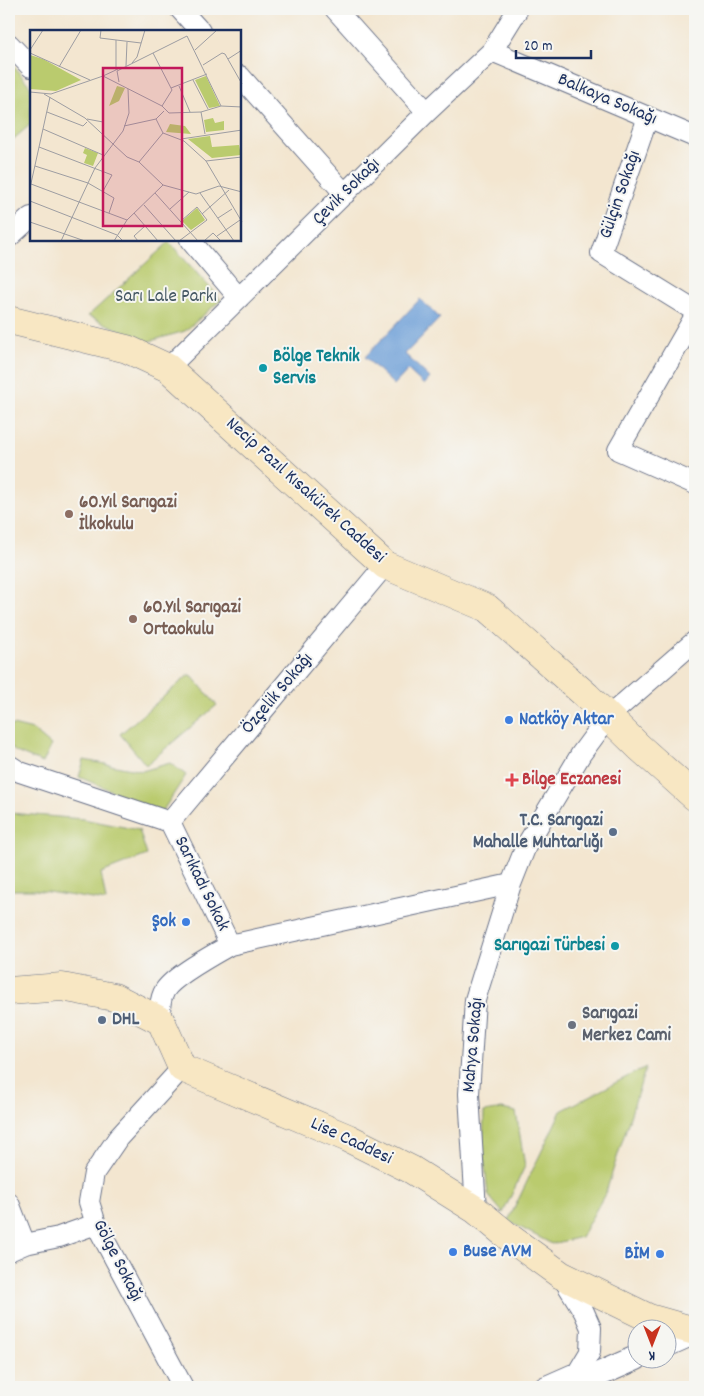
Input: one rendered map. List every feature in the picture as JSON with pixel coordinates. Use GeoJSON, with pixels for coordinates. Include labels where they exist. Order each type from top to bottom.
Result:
{"type":"FeatureCollection","features":[{"type":"Feature","properties":{"kind":"main road","name":"Necip Fazıl Kısakürek Caddesi"},"geometry":{"type":"LineString","coordinates":[[9,320],[127,350],[168,368],[386,566],[487,608],[695,797]]}},
{"type":"Feature","properties":{"kind":"main road"},"geometry":{"type":"LineString","coordinates":[[9,991],[62,987],[114,997],[161,1022],[182,1068]]}},
{"type":"Feature","properties":{"kind":"main road","name":"Lise Caddesi"},"geometry":{"type":"LineString","coordinates":[[182,1068],[348,1138],[412,1170],[476,1210],[510,1238],[561,1275],[650,1318],[695,1331]]}},
{"type":"Feature","properties":{"kind":"street"},"geometry":{"type":"LineString","coordinates":[[180,9],[199,30]]}},
{"type":"Feature","properties":{"kind":"street"},"geometry":{"type":"LineString","coordinates":[[335,9],[427,112]]}},
{"type":"Feature","properties":{"kind":"street","name":"Çevik Sokağı"},"geometry":{"type":"LineString","coordinates":[[168,368],[427,112],[492,51],[518,9]]}},
{"type":"Feature","properties":{"kind":"street"},"geometry":{"type":"LineString","coordinates":[[10,46],[30,66]]}},
{"type":"Feature","properties":{"kind":"street","name":"Balkaya Sokağı"},"geometry":{"type":"LineString","coordinates":[[492,51],[695,137]]}},
{"type":"Feature","properties":{"kind":"street"},"geometry":{"type":"LineString","coordinates":[[241,77],[345,194]]}},
{"type":"Feature","properties":{"kind":"street","name":"Gülçin Sokağı"},"geometry":{"type":"LineString","coordinates":[[648,117],[601,253],[695,312]]}},
{"type":"Feature","properties":{"kind":"street"},"geometry":{"type":"LineString","coordinates":[[9,237],[30,218]]}},
{"type":"Feature","properties":{"kind":"street"},"geometry":{"type":"LineString","coordinates":[[191,241],[239,298]]}},
{"type":"Feature","properties":{"kind":"street"},"geometry":{"type":"LineString","coordinates":[[695,316],[618,450],[695,484]]}},
{"type":"Feature","properties":{"kind":"street","name":"Özçelik Sokağı"},"geometry":{"type":"LineString","coordinates":[[170,822],[386,566]]}},
{"type":"Feature","properties":{"kind":"street","name":"Mahya Sokağı"},"geometry":{"type":"LineString","coordinates":[[476,1210],[469,1094],[474,1000],[511,884],[526,846],[580,754],[608,716],[695,641]]}},
{"type":"Feature","properties":{"kind":"street","name":"Sarıkadı Sokak"},"geometry":{"type":"LineString","coordinates":[[13,771],[170,822],[230,945],[180,975],[165,990],[160,1006],[161,1022]]}},
{"type":"Feature","properties":{"kind":"street"},"geometry":{"type":"LineString","coordinates":[[230,945],[511,884]]}},
{"type":"Feature","properties":{"kind":"street","name":"Gölge Sokağı"},"geometry":{"type":"LineString","coordinates":[[182,1068],[118,1138],[94,1174],[90,1202],[96,1224],[183,1387]]}},
{"type":"Feature","properties":{"kind":"street"},"geometry":{"type":"LineString","coordinates":[[9,1203],[17,1247],[59,1237],[96,1224]]}},
{"type":"Feature","properties":{"kind":"street"},"geometry":{"type":"LineString","coordinates":[[544,1387],[578,1372],[590,1352],[591,1328],[584,1312],[561,1275]]}},
{"type":"Feature","properties":{"kind":"street"},"geometry":{"type":"LineString","coordinates":[[676,1340],[695,1331]]}},
{"type":"Feature","properties":{"kind":"street"},"geometry":{"type":"LineString","coordinates":[[582,1385],[626,1363]]}},
{"type":"Feature","properties":{"kind":"green space"},"geometry":{"type":"Polygon","coordinates":[[[9,61],[30,86],[30,125],[9,143],[9,61]]]}},
{"type":"Feature","properties":{"kind":"green space","name":"Sarı Lale Parkı"},"geometry":{"type":"Polygon","coordinates":[[[169,242],[221,300],[185,331],[147,342],[88,316],[169,242]]]}},
{"type":"Feature","properties":{"kind":"green space"},"geometry":{"type":"Polygon","coordinates":[[[190,674],[217,705],[146,765],[120,734],[190,674]]]}},
{"type":"Feature","properties":{"kind":"green space"},"geometry":{"type":"Polygon","coordinates":[[[13,725],[33,730],[51,745],[43,763],[16,752],[9,746],[9,728],[13,725]]]}},
{"type":"Feature","properties":{"kind":"green space"},"geometry":{"type":"Polygon","coordinates":[[[84,760],[142,771],[170,763],[186,775],[162,812],[79,777],[84,760]]]}},
{"type":"Feature","properties":{"kind":"green space"},"geometry":{"type":"Polygon","coordinates":[[[9,813],[83,819],[139,830],[147,855],[101,873],[106,901],[35,890],[9,890],[9,813]]]}},
{"type":"Feature","properties":{"kind":"green space"},"geometry":{"type":"Polygon","coordinates":[[[646,1067],[606,1192],[581,1237],[552,1244],[508,1221],[561,1111],[646,1067]]]}},
{"type":"Feature","properties":{"kind":"green space"},"geometry":{"type":"Polygon","coordinates":[[[502,1109],[516,1112],[525,1166],[503,1213],[488,1195],[483,1148],[484,1112],[502,1109]]]}},
{"type":"Feature","properties":{"kind":"water"},"geometry":{"type":"Polygon","coordinates":[[[420,299],[440,318],[405,354],[430,378],[424,385],[408,370],[394,385],[365,357],[420,299]]]}},
{"type":"Feature","properties":{"kind":"place","name":"Bölge Teknik Servis"},"geometry":{"type":"Point","coordinates":[263,368]}},
{"type":"Feature","properties":{"kind":"place","name":"60.Yıl Sarıgazi İlkokulu"},"geometry":{"type":"Point","coordinates":[69,514]}},
{"type":"Feature","properties":{"kind":"place","name":"60.Yıl Sarıgazi Ortaokulu"},"geometry":{"type":"Point","coordinates":[133,619]}},
{"type":"Feature","properties":{"kind":"place","name":"Natköy Aktar"},"geometry":{"type":"Point","coordinates":[509,720]}},
{"type":"Feature","properties":{"kind":"place","name":"Bilge Eczanesi"},"geometry":{"type":"Point","coordinates":[512,780]}},
{"type":"Feature","properties":{"kind":"place","name":"T.C. Sarıgazi Mahalle Muhtarlığı"},"geometry":{"type":"Point","coordinates":[613,832]}},
{"type":"Feature","properties":{"kind":"place","name":"Şok"},"geometry":{"type":"Point","coordinates":[186,922]}},
{"type":"Feature","properties":{"kind":"place","name":"Sarıgazi Türbesi"},"geometry":{"type":"Point","coordinates":[615,946]}},
{"type":"Feature","properties":{"kind":"place","name":"DHL"},"geometry":{"type":"Point","coordinates":[102,1020]}},
{"type":"Feature","properties":{"kind":"place","name":"Sarıgazi Merkez Cami"},"geometry":{"type":"Point","coordinates":[572,1025]}},
{"type":"Feature","properties":{"kind":"place","name":"Buse AVM"},"geometry":{"type":"Point","coordinates":[453,1252]}},
{"type":"Feature","properties":{"kind":"place","name":"BİM"},"geometry":{"type":"Point","coordinates":[660,1254]}}]}
